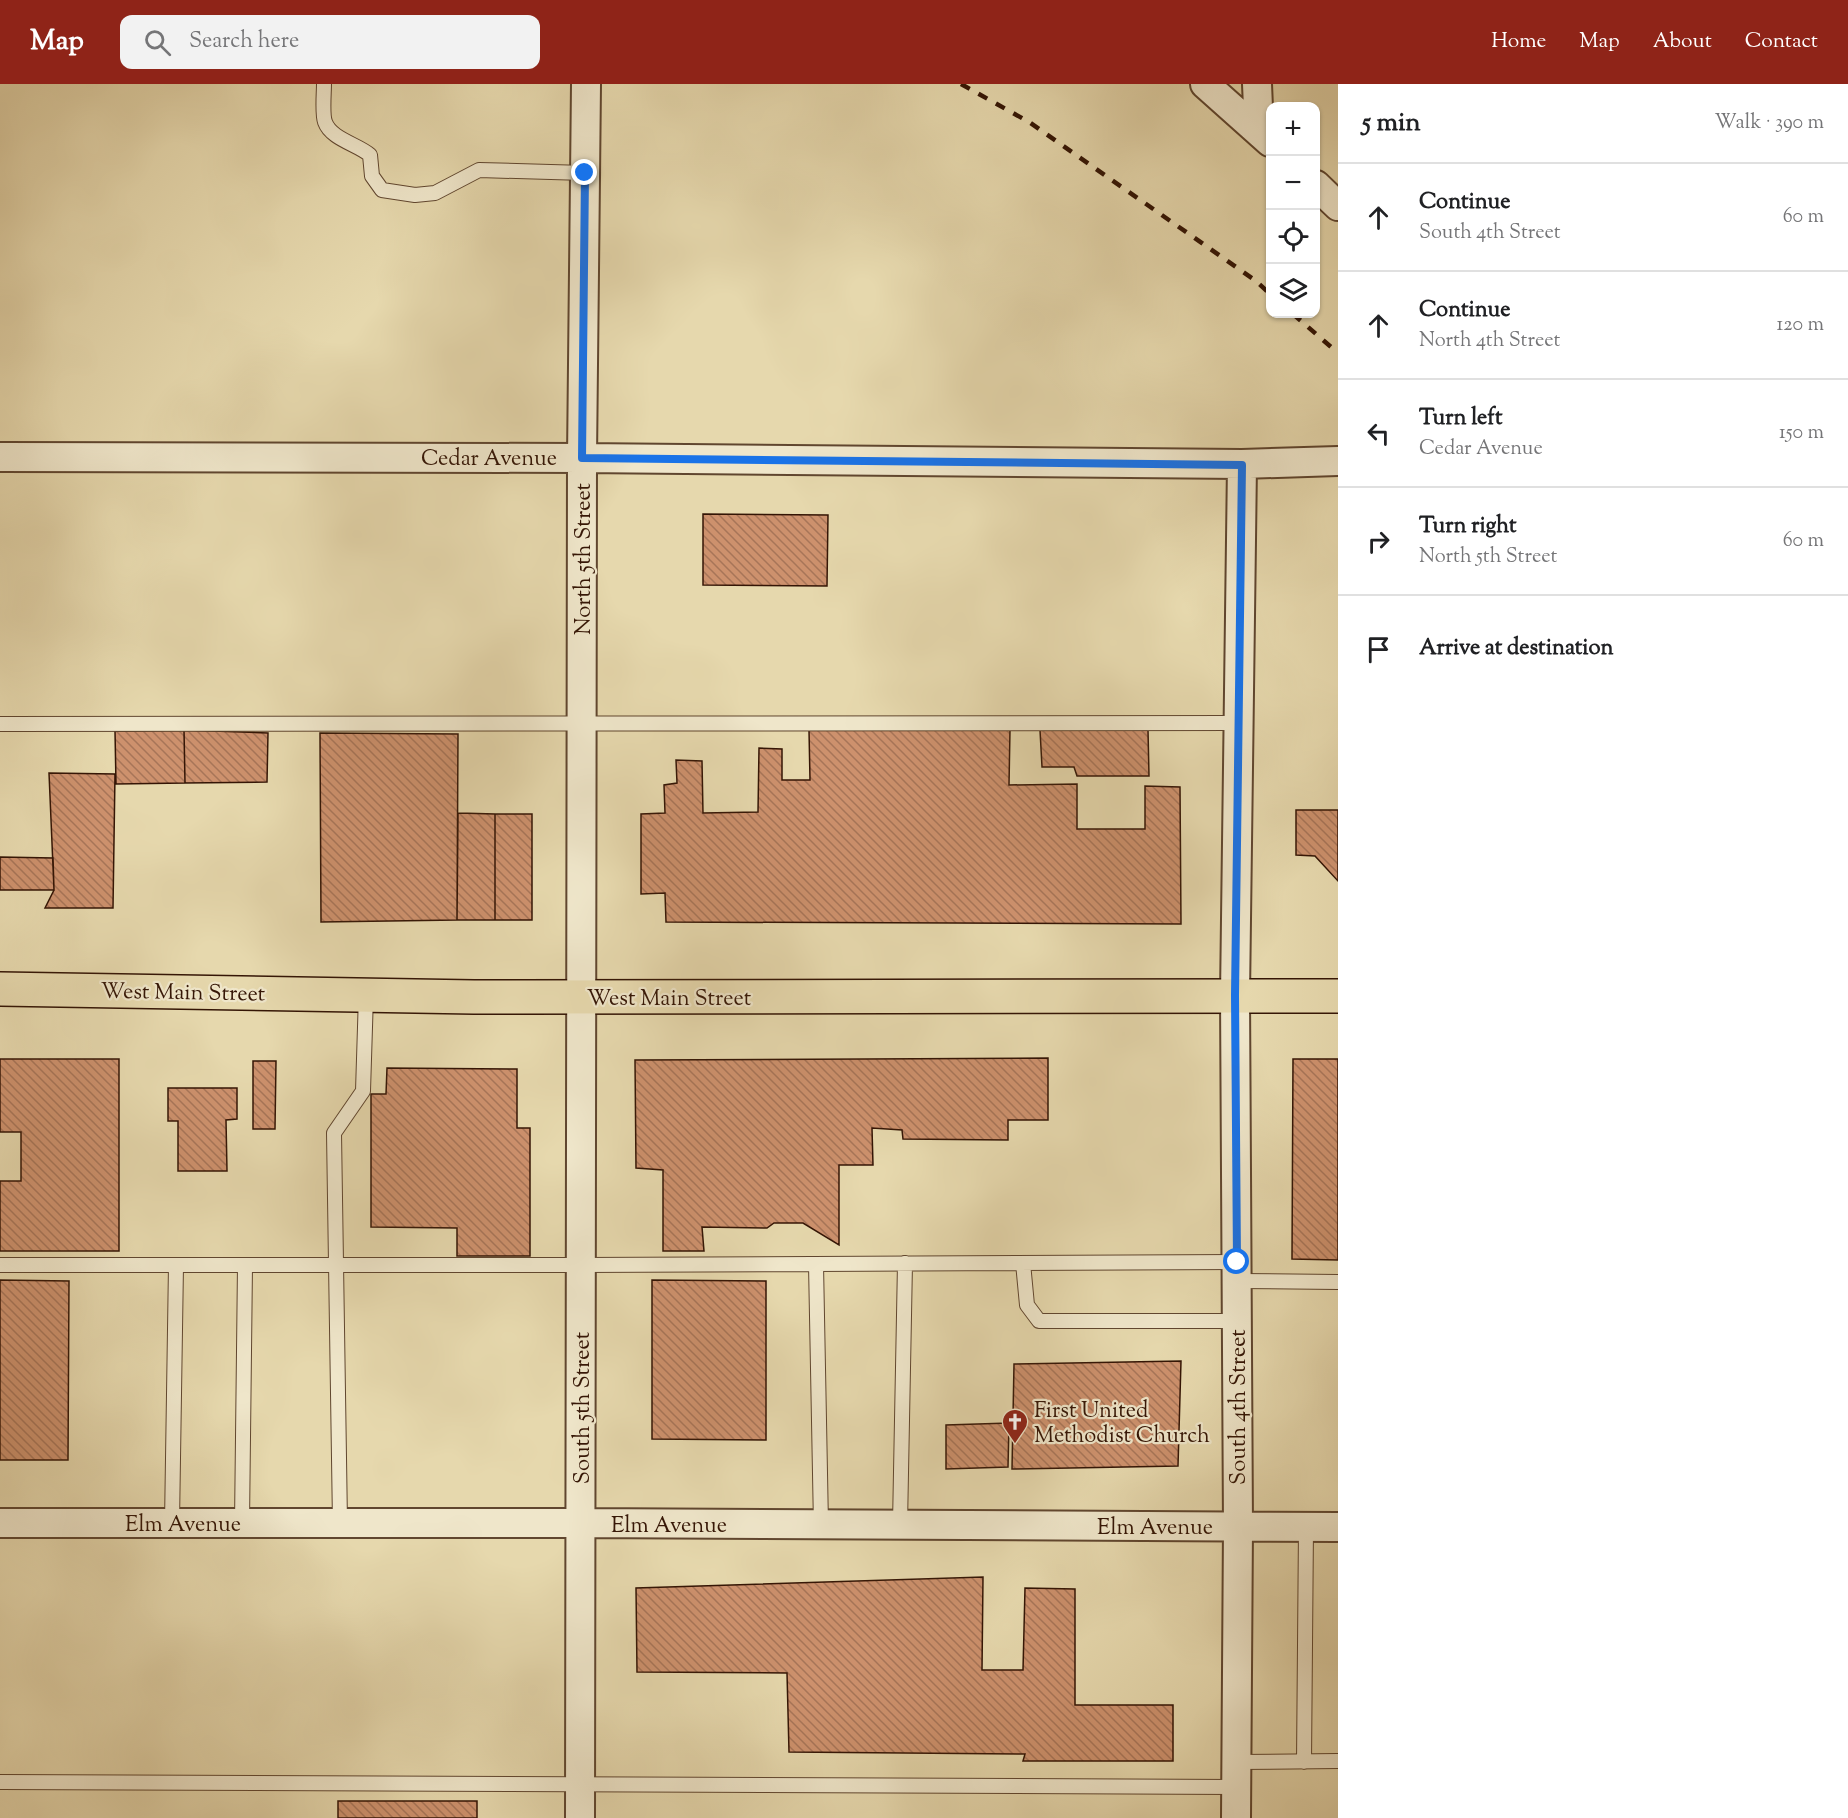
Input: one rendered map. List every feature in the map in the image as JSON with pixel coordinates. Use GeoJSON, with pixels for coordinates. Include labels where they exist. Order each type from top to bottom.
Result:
{"type":"FeatureCollection","features":[{"type":"Feature","properties":{"kind":"main road","name":"West Main Street"},"geometry":{"type":"LineString","coordinates":[[0,989],[582,997],[1338,996]]}},
{"type":"Feature","properties":{"kind":"street","name":"North 5th Street"},"geometry":{"type":"LineString","coordinates":[[582,997],[582,458],[586,84]]}},
{"type":"Feature","properties":{"kind":"street"},"geometry":{"type":"LineString","coordinates":[[1205,84],[1265,136]]}},
{"type":"Feature","properties":{"kind":"street"},"geometry":{"type":"LineString","coordinates":[[1257,84],[1265,136]]}},
{"type":"Feature","properties":{"kind":"street"},"geometry":{"type":"LineString","coordinates":[[1320,189],[1338,206]]}},
{"type":"Feature","properties":{"kind":"street","name":"Cedar Avenue"},"geometry":{"type":"LineString","coordinates":[[0,457],[582,458],[1242,465],[1338,461]]}},
{"type":"Feature","properties":{"kind":"street","name":"South 4th Street"},"geometry":{"type":"LineString","coordinates":[[1236,1818],[1238,1527],[1235,995],[1242,465]]}},
{"type":"Feature","properties":{"kind":"street","name":"South 5th Street"},"geometry":{"type":"LineString","coordinates":[[580,1818],[582,997]]}},
{"type":"Feature","properties":{"kind":"street","name":"Elm Avenue"},"geometry":{"type":"LineString","coordinates":[[0,1523],[1338,1527]]}},
{"type":"Feature","properties":{"kind":"lane"},"geometry":{"type":"LineString","coordinates":[[324,84],[324,121],[334,134],[361,147],[370,155],[372,176],[381,190],[415,195],[435,193],[479,170],[585,173]]}},
{"type":"Feature","properties":{"kind":"lane"},"geometry":{"type":"LineString","coordinates":[[0,724],[1239,723]]}},
{"type":"Feature","properties":{"kind":"lane"},"geometry":{"type":"LineString","coordinates":[[340,1523],[334,1133],[363,1091],[366,995]]}},
{"type":"Feature","properties":{"kind":"lane"},"geometry":{"type":"LineString","coordinates":[[900,1525],[905,1263]]}},
{"type":"Feature","properties":{"kind":"lane"},"geometry":{"type":"LineString","coordinates":[[1023,1263],[1027,1305],[1039,1321],[1237,1321]]}},
{"type":"Feature","properties":{"kind":"lane"},"geometry":{"type":"LineString","coordinates":[[0,1265],[1023,1263],[1237,1272],[1338,1282]]}},
{"type":"Feature","properties":{"kind":"lane"},"geometry":{"type":"LineString","coordinates":[[816,1264],[821,1525]]}},
{"type":"Feature","properties":{"kind":"lane"},"geometry":{"type":"LineString","coordinates":[[172,1523],[176,1265]]}},
{"type":"Feature","properties":{"kind":"lane"},"geometry":{"type":"LineString","coordinates":[[242,1523],[245,1265]]}},
{"type":"Feature","properties":{"kind":"lane"},"geometry":{"type":"LineString","coordinates":[[1304,1762],[1306,1527]]}},
{"type":"Feature","properties":{"kind":"lane"},"geometry":{"type":"LineString","coordinates":[[0,1782],[580,1786],[1236,1774],[1304,1762],[1338,1761]]}},
{"type":"Feature","properties":{"kind":"building"},"geometry":{"type":"Polygon","coordinates":[[[703,514],[828,515],[827,586],[703,585],[703,514]]]}},
{"type":"Feature","properties":{"kind":"building"},"geometry":{"type":"Polygon","coordinates":[[[184,730],[185,783],[116,784],[115,731],[184,730]]]}},
{"type":"Feature","properties":{"kind":"building"},"geometry":{"type":"Polygon","coordinates":[[[184,730],[268,733],[267,782],[185,783],[184,730]]]}},
{"type":"Feature","properties":{"kind":"building"},"geometry":{"type":"Polygon","coordinates":[[[809,730],[1010,730],[1009,785],[1077,784],[1077,829],[1145,829],[1145,786],[1180,787],[1181,924],[666,922],[665,893],[641,894],[641,814],[665,813],[664,785],[677,783],[676,760],[702,761],[703,813],[758,812],[759,748],[782,749],[782,780],[810,780],[809,730]]]}},
{"type":"Feature","properties":{"kind":"building"},"geometry":{"type":"Polygon","coordinates":[[[1040,730],[1148,730],[1149,776],[1077,776],[1074,767],[1042,767],[1040,730]]]}},
{"type":"Feature","properties":{"kind":"building"},"geometry":{"type":"Polygon","coordinates":[[[320,733],[458,734],[457,920],[321,922],[320,733]]]}},
{"type":"Feature","properties":{"kind":"building"},"geometry":{"type":"Polygon","coordinates":[[[49,773],[115,774],[113,908],[45,908],[54,890],[49,773]]]}},
{"type":"Feature","properties":{"kind":"building"},"geometry":{"type":"Polygon","coordinates":[[[1296,810],[1338,810],[1338,881],[1315,856],[1296,855],[1296,810]]]}},
{"type":"Feature","properties":{"kind":"building"},"geometry":{"type":"Polygon","coordinates":[[[458,813],[495,814],[495,920],[457,920],[458,813]]]}},
{"type":"Feature","properties":{"kind":"building"},"geometry":{"type":"Polygon","coordinates":[[[495,814],[532,814],[532,920],[495,920],[495,814]]]}},
{"type":"Feature","properties":{"kind":"building"},"geometry":{"type":"Polygon","coordinates":[[[0,857],[53,858],[54,890],[0,890],[0,857]]]}},
{"type":"Feature","properties":{"kind":"building"},"geometry":{"type":"Polygon","coordinates":[[[1048,1058],[1048,1120],[1008,1120],[1008,1140],[903,1139],[902,1130],[872,1128],[873,1165],[839,1165],[839,1245],[803,1223],[774,1223],[767,1228],[702,1227],[704,1251],[663,1251],[663,1170],[636,1168],[635,1060],[1048,1058]]]}},
{"type":"Feature","properties":{"kind":"building"},"geometry":{"type":"Polygon","coordinates":[[[0,1059],[119,1059],[119,1251],[0,1251],[0,1181],[21,1181],[21,1132],[0,1132],[0,1059]]]}},
{"type":"Feature","properties":{"kind":"building"},"geometry":{"type":"Polygon","coordinates":[[[1293,1059],[1338,1059],[1338,1260],[1292,1259],[1293,1059]]]}},
{"type":"Feature","properties":{"kind":"building"},"geometry":{"type":"Polygon","coordinates":[[[253,1061],[276,1061],[275,1129],[253,1129],[253,1061]]]}},
{"type":"Feature","properties":{"kind":"building"},"geometry":{"type":"Polygon","coordinates":[[[387,1068],[517,1069],[517,1128],[530,1128],[530,1256],[457,1256],[457,1228],[371,1227],[371,1094],[386,1094],[387,1068]]]}},
{"type":"Feature","properties":{"kind":"building"},"geometry":{"type":"Polygon","coordinates":[[[168,1088],[237,1088],[237,1119],[226,1120],[227,1171],[178,1171],[178,1121],[168,1121],[168,1088]]]}},
{"type":"Feature","properties":{"kind":"building"},"geometry":{"type":"Polygon","coordinates":[[[0,1280],[69,1281],[68,1460],[0,1460],[0,1280]]]}},
{"type":"Feature","properties":{"kind":"building"},"geometry":{"type":"Polygon","coordinates":[[[652,1280],[766,1281],[766,1440],[652,1439],[652,1280]]]}},
{"type":"Feature","properties":{"kind":"building"},"geometry":{"type":"Polygon","coordinates":[[[1181,1361],[1178,1466],[1012,1469],[1014,1364],[1181,1361]]]}},
{"type":"Feature","properties":{"kind":"building"},"geometry":{"type":"Polygon","coordinates":[[[1009,1423],[1008,1467],[946,1469],[946,1425],[1009,1423]]]}},
{"type":"Feature","properties":{"kind":"building"},"geometry":{"type":"Polygon","coordinates":[[[983,1577],[982,1670],[1023,1670],[1025,1588],[1075,1589],[1075,1705],[1173,1705],[1173,1761],[1023,1761],[1025,1754],[789,1752],[787,1673],[637,1672],[636,1588],[983,1577]]]}},
{"type":"Feature","properties":{"kind":"building"},"geometry":{"type":"Polygon","coordinates":[[[338,1801],[477,1801],[477,1818],[338,1818],[338,1801]]]}},
{"type":"Feature","properties":{"kind":"railway"},"geometry":{"type":"LineString","coordinates":[[961,84],[1029,122],[1266,290]]}},
{"type":"Feature","properties":{"kind":"railway"},"geometry":{"type":"LineString","coordinates":[[1298,318],[1338,353]]}},
{"type":"Feature","properties":{"kind":"place","name":"First United Methodist Church"},"geometry":{"type":"Point","coordinates":[1015,1445]}},
{"type":"Feature","properties":{"kind":"route"},"geometry":{"type":"LineString","coordinates":[[585,173],[582,458],[1242,465],[1235,995],[1237,1262]]}}]}
